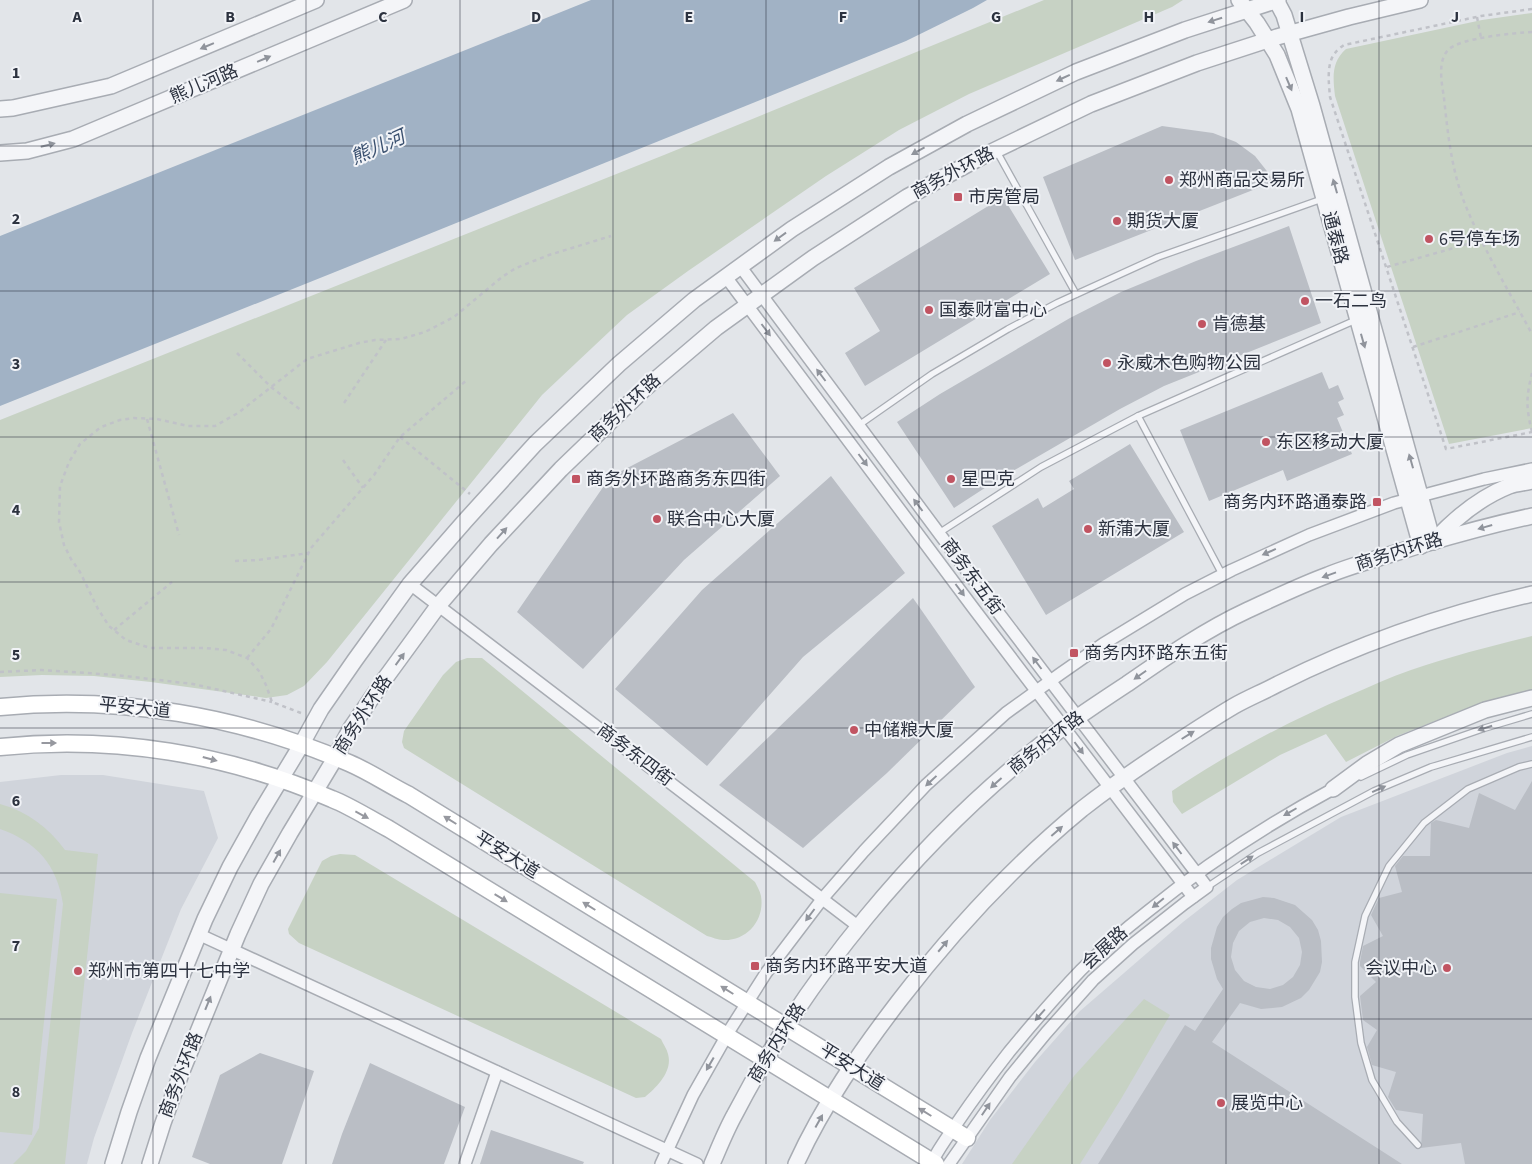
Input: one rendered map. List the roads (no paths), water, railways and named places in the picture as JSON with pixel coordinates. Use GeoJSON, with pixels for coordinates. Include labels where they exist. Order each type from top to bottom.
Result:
{"type":"FeatureCollection","features":[{"type":"Feature","properties":{"kind":"main road","name":"平安大道"},"geometry":{"type":"LineString","coordinates":[[0,707],[32,704],[88,704],[147,708],[210,718],[302,744],[351,764],[409,795],[960,1133]]}},
{"type":"Feature","properties":{"kind":"main road"},"geometry":{"type":"LineString","coordinates":[[0,747],[87,743],[142,748],[202,757],[281,779],[334,800],[389,830],[933,1163]]}},
{"type":"Feature","properties":{"kind":"street","name":"熊儿河路"},"geometry":{"type":"LineString","coordinates":[[0,109],[13,108],[111,86],[316,0]]}},
{"type":"Feature","properties":{"kind":"street","name":"熊儿河路"},"geometry":{"type":"LineString","coordinates":[[0,153],[27,151],[73,139],[404,0]]}},
{"type":"Feature","properties":{"kind":"street","name":"商务外环路"},"geometry":{"type":"LineString","coordinates":[[113,1164],[142,1076],[198,934],[230,867],[316,719],[354,660],[410,584],[481,503],[588,392],[674,317],[740,266],[792,229],[889,167],[967,124],[1076,72],[1185,30],[1242,5],[1277,0]]}},
{"type":"Feature","properties":{"kind":"street","name":"通泰路"},"geometry":{"type":"LineString","coordinates":[[1277,0],[1290,34],[1312,106],[1427,544]]}},
{"type":"Feature","properties":{"kind":"street","name":"商务外环路"},"geometry":{"type":"LineString","coordinates":[[150,1164],[182,1071],[231,949],[261,884],[351,728],[438,606],[525,507],[612,418],[716,328],[812,258],[907,197],[996,150],[1090,104],[1197,63],[1349,17],[1420,0]]}},
{"type":"Feature","properties":{"kind":"street","name":"通泰路"},"geometry":{"type":"LineString","coordinates":[[1242,5],[1277,55],[1299,109],[1358,319],[1414,498]]}},
{"type":"Feature","properties":{"kind":"street","name":"商务东五街"},"geometry":{"type":"LineString","coordinates":[[740,266],[1050,681],[1207,887]]}},
{"type":"Feature","properties":{"kind":"street","name":"商务东五街"},"geometry":{"type":"LineString","coordinates":[[726,277],[1193,897]]}},
{"type":"Feature","properties":{"kind":"street"},"geometry":{"type":"LineString","coordinates":[[661,1164],[693,1094],[726,1036],[766,973],[823,898],[926,785],[1006,713],[1103,644],[1185,594],[1222,574],[1309,535],[1388,505],[1532,468]]}},
{"type":"Feature","properties":{"kind":"street"},"geometry":{"type":"LineString","coordinates":[[1427,544],[1471,506],[1510,485],[1532,482]]}},
{"type":"Feature","properties":{"kind":"street","name":"商务内环路"},"geometry":{"type":"LineString","coordinates":[[712,1164],[734,1115],[786,1027],[804,999],[859,927],[898,881],[958,818],[1035,749],[1164,658],[1247,610],[1327,575],[1495,524],[1532,516]]}},
{"type":"Feature","properties":{"kind":"street","name":"商务东四街"},"geometry":{"type":"LineString","coordinates":[[410,584],[859,927]]}},
{"type":"Feature","properties":{"kind":"street"},"geometry":{"type":"LineString","coordinates":[[796,1164],[831,1099],[851,1067],[919,975],[972,914],[1012,872],[1083,809],[1110,788],[1171,746],[1236,706],[1301,672],[1365,644],[1434,620],[1532,594]]}},
{"type":"Feature","properties":{"kind":"street"},"geometry":{"type":"LineString","coordinates":[[1333,789],[1367,764],[1399,745],[1485,710],[1532,698]]}},
{"type":"Feature","properties":{"kind":"street","name":"会展路"},"geometry":{"type":"LineString","coordinates":[[949,1164],[960,1133],[997,1067],[1076,975],[1122,932],[1182,884],[1224,854],[1293,810],[1333,789]]}},
{"type":"Feature","properties":{"kind":"street","name":"会展路"},"geometry":{"type":"LineString","coordinates":[[933,1163],[1094,980],[1133,944],[1207,887]]}},
{"type":"Feature","properties":{"kind":"street"},"geometry":{"type":"LineString","coordinates":[[198,934],[697,1164]]}},
{"type":"Feature","properties":{"kind":"street"},"geometry":{"type":"LineString","coordinates":[[465,1164],[497,1072]]}},
{"type":"Feature","properties":{"kind":"lane"},"geometry":{"type":"LineString","coordinates":[[996,150],[1076,294]]}},
{"type":"Feature","properties":{"kind":"lane"},"geometry":{"type":"LineString","coordinates":[[859,425],[932,374],[1008,329],[1076,294],[1158,257],[1324,198]]}},
{"type":"Feature","properties":{"kind":"lane"},"geometry":{"type":"LineString","coordinates":[[939,533],[1041,467],[1138,416],[1358,319]]}},
{"type":"Feature","properties":{"kind":"lane"},"geometry":{"type":"LineString","coordinates":[[1138,416],[1222,574]]}},
{"type":"Feature","properties":{"kind":"lane"},"geometry":{"type":"LineString","coordinates":[[1333,789],[1407,754],[1532,714]]}},
{"type":"Feature","properties":{"kind":"lane"},"geometry":{"type":"LineString","coordinates":[[1207,887],[1258,853],[1374,791],[1431,767],[1532,737]]}},
{"type":"Feature","properties":{"kind":"lane"},"geometry":{"type":"LineString","coordinates":[[1418,1145],[1397,1122],[1372,1080],[1362,1042],[1355,997],[1355,962],[1365,916],[1388,866],[1424,823],[1468,789],[1519,766],[1532,764]]}},
{"type":"Feature","properties":{"kind":"water","name":"熊儿河"},"geometry":{"type":"Polygon","coordinates":[[[591,0],[987,0],[906,41],[0,406],[0,236],[591,0]]]}},
{"type":"Feature","properties":{"kind":"place","name":"郑州商品交易所"},"geometry":{"type":"Point","coordinates":[1169,180]}},
{"type":"Feature","properties":{"kind":"place","name":"市房管局"},"geometry":{"type":"Point","coordinates":[958,197]}},
{"type":"Feature","properties":{"kind":"place","name":"期货大厦"},"geometry":{"type":"Point","coordinates":[1117,221]}},
{"type":"Feature","properties":{"kind":"place","name":"6号停车场"},"geometry":{"type":"Point","coordinates":[1429,239]}},
{"type":"Feature","properties":{"kind":"place","name":"一石二鸟"},"geometry":{"type":"Point","coordinates":[1305,301]}},
{"type":"Feature","properties":{"kind":"place","name":"国泰财富中心"},"geometry":{"type":"Point","coordinates":[929,310]}},
{"type":"Feature","properties":{"kind":"place","name":"肯德基"},"geometry":{"type":"Point","coordinates":[1202,324]}},
{"type":"Feature","properties":{"kind":"place","name":"永威木色购物公园"},"geometry":{"type":"Point","coordinates":[1107,363]}},
{"type":"Feature","properties":{"kind":"place","name":"东区移动大厦"},"geometry":{"type":"Point","coordinates":[1266,442]}},
{"type":"Feature","properties":{"kind":"place","name":"商务外环路商务东四街"},"geometry":{"type":"Point","coordinates":[576,479]}},
{"type":"Feature","properties":{"kind":"place","name":"星巴克"},"geometry":{"type":"Point","coordinates":[951,479]}},
{"type":"Feature","properties":{"kind":"place","name":"商务内环路通泰路"},"geometry":{"type":"Point","coordinates":[1377,502]}},
{"type":"Feature","properties":{"kind":"place","name":"联合中心大厦"},"geometry":{"type":"Point","coordinates":[657,519]}},
{"type":"Feature","properties":{"kind":"place","name":"新蒲大厦"},"geometry":{"type":"Point","coordinates":[1088,529]}},
{"type":"Feature","properties":{"kind":"place","name":"商务内环路东五街"},"geometry":{"type":"Point","coordinates":[1074,653]}},
{"type":"Feature","properties":{"kind":"place","name":"中储粮大厦"},"geometry":{"type":"Point","coordinates":[854,730]}},
{"type":"Feature","properties":{"kind":"place","name":"商务内环路平安大道"},"geometry":{"type":"Point","coordinates":[755,966]}},
{"type":"Feature","properties":{"kind":"place","name":"会议中心"},"geometry":{"type":"Point","coordinates":[1447,968]}},
{"type":"Feature","properties":{"kind":"place","name":"郑州市第四十七中学"},"geometry":{"type":"Point","coordinates":[78,971]}},
{"type":"Feature","properties":{"kind":"place","name":"展览中心"},"geometry":{"type":"Point","coordinates":[1221,1103]}}]}
